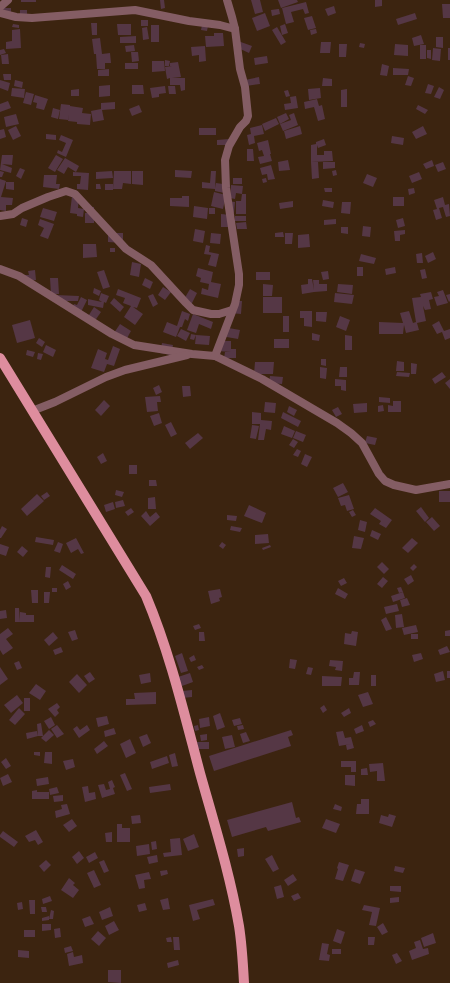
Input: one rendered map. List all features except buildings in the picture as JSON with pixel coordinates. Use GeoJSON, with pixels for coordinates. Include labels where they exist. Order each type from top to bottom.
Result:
{"type":"FeatureCollection","features":[{"type":"Feature","properties":{"kind":"main road"},"geometry":{"type":"LineString","coordinates":[[0,358],[146,596],[155,618],[180,696],[223,855],[239,926],[244,983]]}},
{"type":"Feature","properties":{"kind":"street"},"geometry":{"type":"LineString","coordinates":[[0,7],[8,0]]}},
{"type":"Feature","properties":{"kind":"street"},"geometry":{"type":"LineString","coordinates":[[216,356],[235,304],[239,285],[239,274],[224,172],[224,160],[229,146],[240,126],[246,121],[248,116],[235,29],[227,0]]}},
{"type":"Feature","properties":{"kind":"street"},"geometry":{"type":"LineString","coordinates":[[0,13],[16,17],[32,18],[135,10],[188,22],[220,25],[235,29]]}},
{"type":"Feature","properties":{"kind":"street"},"geometry":{"type":"LineString","coordinates":[[0,216],[13,214],[22,208],[66,191],[74,194],[126,249],[151,265],[193,310],[211,314],[219,314],[232,310]]}},
{"type":"Feature","properties":{"kind":"street"},"geometry":{"type":"LineString","coordinates":[[0,268],[19,276],[126,342],[145,347],[216,356],[268,383],[350,432],[362,443],[379,474],[385,481],[394,485],[416,490],[450,484]]}},
{"type":"Feature","properties":{"kind":"street"},"geometry":{"type":"LineString","coordinates":[[32,411],[55,402],[87,385],[125,370],[192,354]]}}]}
